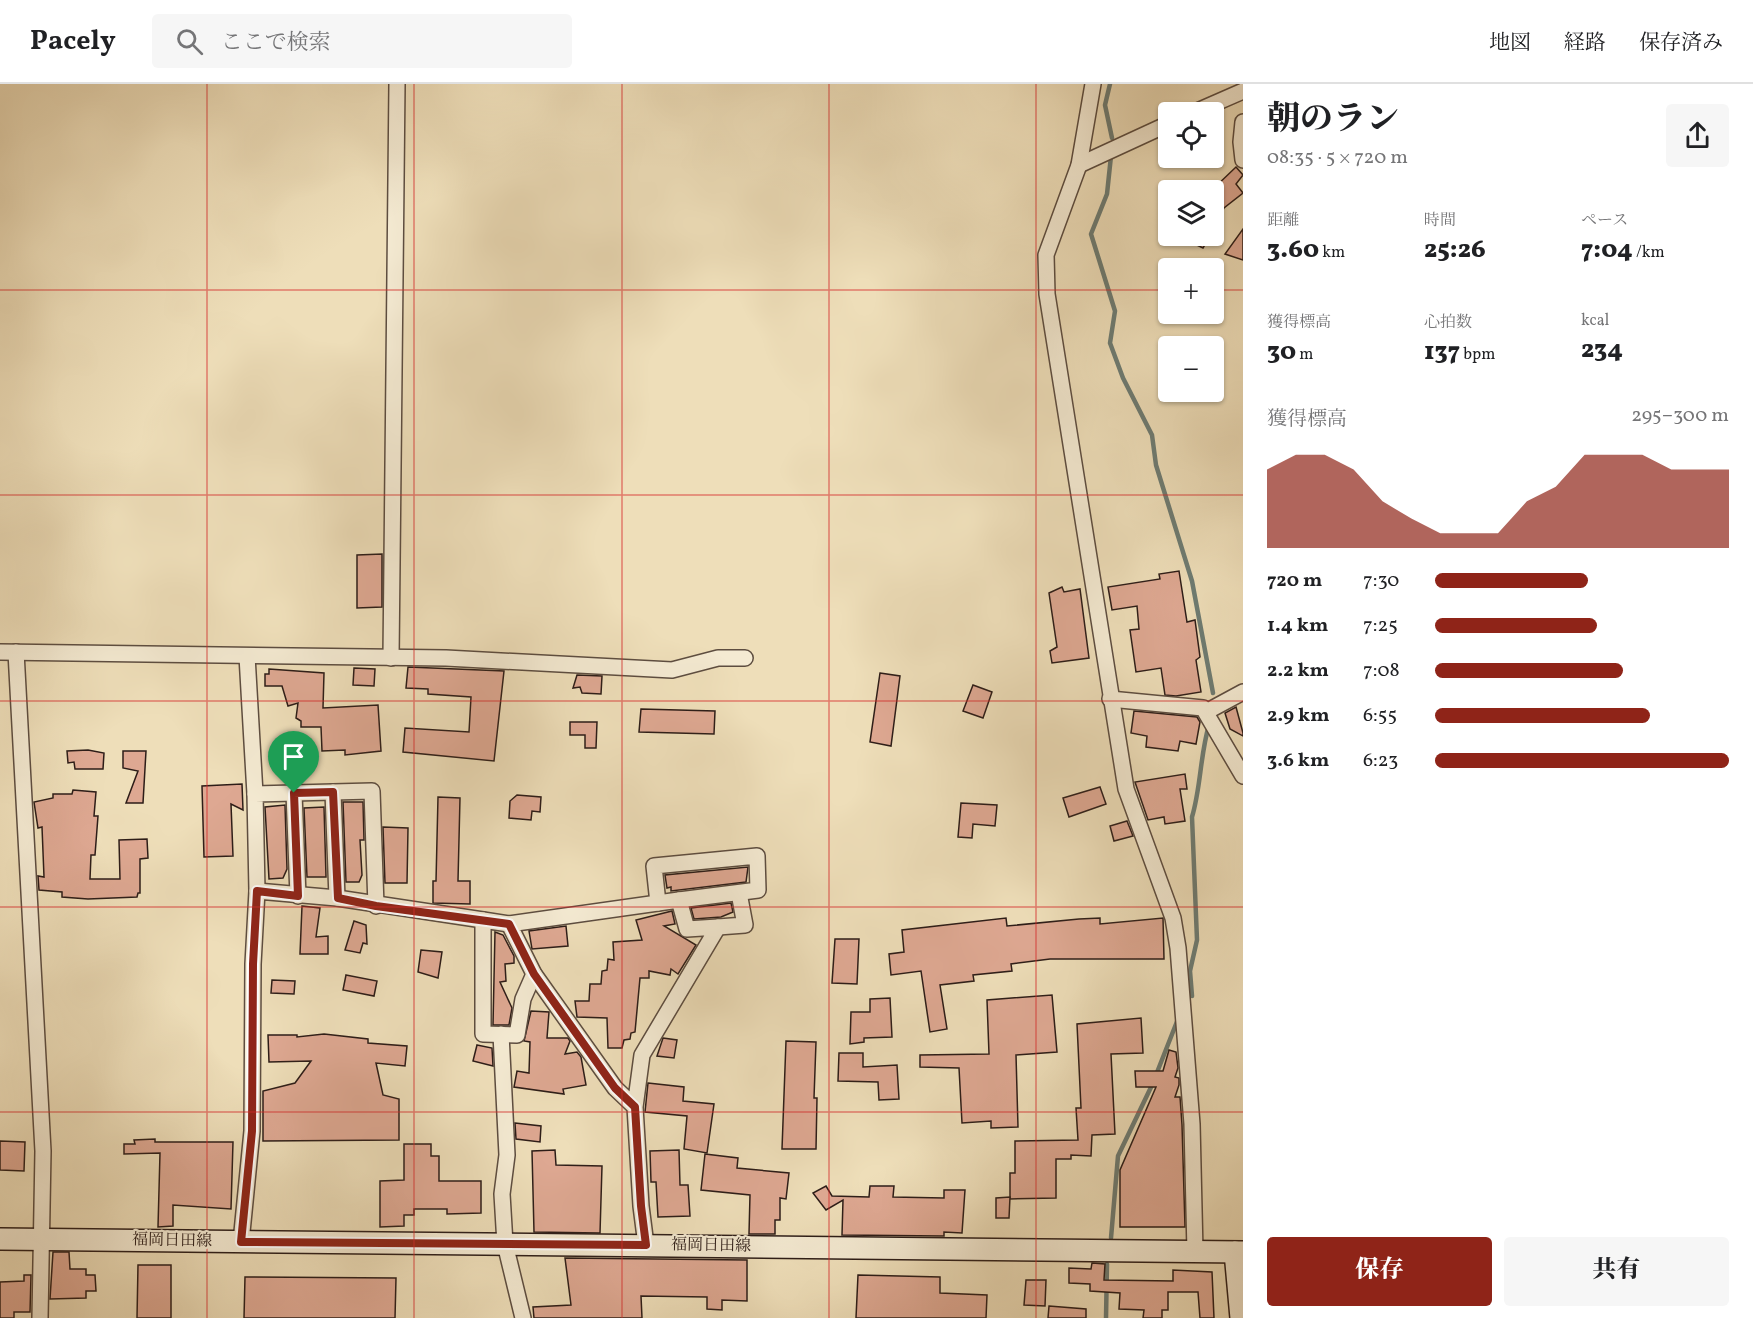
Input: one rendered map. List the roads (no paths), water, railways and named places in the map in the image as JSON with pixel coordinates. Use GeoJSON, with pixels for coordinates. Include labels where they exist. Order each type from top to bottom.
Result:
{"type":"FeatureCollection","features":[{"type":"Feature","properties":{"kind":"main road","name":"福岡日田線"},"geometry":{"type":"LineString","coordinates":[[0,1239],[1239,1252]]}},
{"type":"Feature","properties":{"kind":"main road"},"geometry":{"type":"LineString","coordinates":[[1239,1252],[1241,1318]]}},
{"type":"Feature","properties":{"kind":"street"},"geometry":{"type":"LineString","coordinates":[[391,658],[397,84]]}},
{"type":"Feature","properties":{"kind":"street"},"geometry":{"type":"LineString","coordinates":[[1093,84],[1079,165],[1046,255],[1047,294],[1126,789],[1173,918],[1178,948],[1192,1124],[1195,1252]]}},
{"type":"Feature","properties":{"kind":"street"},"geometry":{"type":"LineString","coordinates":[[1218,102],[1243,91]]}},
{"type":"Feature","properties":{"kind":"street"},"geometry":{"type":"LineString","coordinates":[[1243,122],[1241,142],[1243,160]]}},
{"type":"Feature","properties":{"kind":"street"},"geometry":{"type":"LineString","coordinates":[[1079,165],[1158,129]]}},
{"type":"Feature","properties":{"kind":"street"},"geometry":{"type":"LineString","coordinates":[[0,652],[518,661],[672,670],[718,658],[745,657]]}},
{"type":"Feature","properties":{"kind":"street"},"geometry":{"type":"LineString","coordinates":[[16,652],[43,1151],[40,1318]]}},
{"type":"Feature","properties":{"kind":"street"},"geometry":{"type":"LineString","coordinates":[[241,1242],[252,1131],[253,964],[257,891],[248,656]]}},
{"type":"Feature","properties":{"kind":"street"},"geometry":{"type":"LineString","coordinates":[[1206,712],[1243,692]]}},
{"type":"Feature","properties":{"kind":"street"},"geometry":{"type":"LineString","coordinates":[[1110,699],[1203,708],[1243,776]]}},
{"type":"Feature","properties":{"kind":"street"},"geometry":{"type":"LineString","coordinates":[[255,794],[372,791],[376,906]]}},
{"type":"Feature","properties":{"kind":"street"},"geometry":{"type":"LineString","coordinates":[[333,792],[338,898]]}},
{"type":"Feature","properties":{"kind":"street"},"geometry":{"type":"LineString","coordinates":[[294,793],[298,896]]}},
{"type":"Feature","properties":{"kind":"street"},"geometry":{"type":"LineString","coordinates":[[257,891],[338,898],[376,906],[509,924],[758,890],[758,856],[654,866],[658,903]]}},
{"type":"Feature","properties":{"kind":"street"},"geometry":{"type":"LineString","coordinates":[[679,900],[687,929],[746,925],[740,893]]}},
{"type":"Feature","properties":{"kind":"street"},"geometry":{"type":"LineString","coordinates":[[483,920],[483,1034],[517,1035],[522,999],[534,974]]}},
{"type":"Feature","properties":{"kind":"street"},"geometry":{"type":"LineString","coordinates":[[509,924],[534,974],[615,1088],[635,1107]]}},
{"type":"Feature","properties":{"kind":"street"},"geometry":{"type":"LineString","coordinates":[[646,1245],[641,1206],[635,1107],[642,1054],[718,927]]}},
{"type":"Feature","properties":{"kind":"street"},"geometry":{"type":"LineString","coordinates":[[501,1034],[507,1155],[502,1194],[506,1244],[523,1318]]}},
{"type":"Feature","properties":{"kind":"waterway"},"geometry":{"type":"LineString","coordinates":[[1110,84],[1105,105],[1112,138]]}},
{"type":"Feature","properties":{"kind":"waterway"},"geometry":{"type":"LineString","coordinates":[[1111,156],[1107,194],[1091,234],[1115,311],[1110,343],[1123,378],[1152,435],[1156,465],[1192,581],[1213,693]]}},
{"type":"Feature","properties":{"kind":"waterway"},"geometry":{"type":"LineString","coordinates":[[1192,996],[1190,971],[1197,940],[1192,817],[1209,725]]}},
{"type":"Feature","properties":{"kind":"waterway"},"geometry":{"type":"LineString","coordinates":[[1156,1075],[1178,1019]]}},
{"type":"Feature","properties":{"kind":"waterway"},"geometry":{"type":"LineString","coordinates":[[1111,1238],[1118,1156],[1153,1083]]}},
{"type":"Feature","properties":{"kind":"waterway"},"geometry":{"type":"LineString","coordinates":[[1106,1318],[1107,1264]]}}]}
